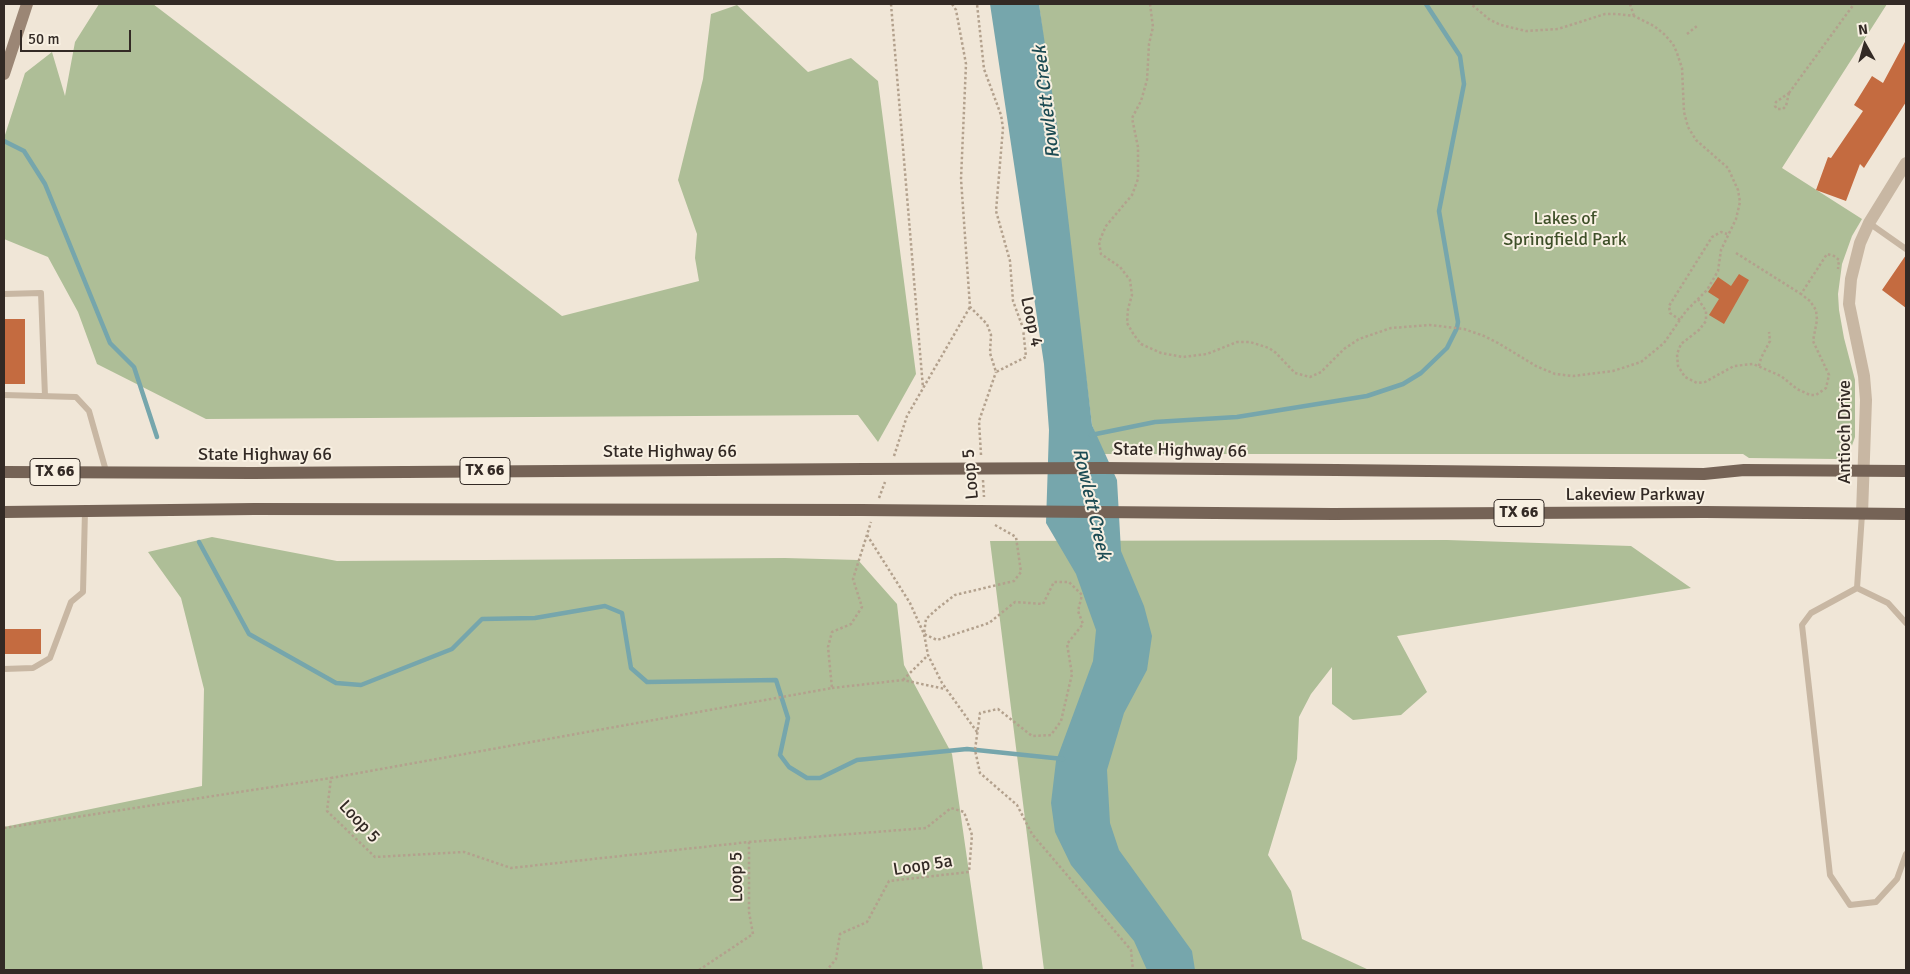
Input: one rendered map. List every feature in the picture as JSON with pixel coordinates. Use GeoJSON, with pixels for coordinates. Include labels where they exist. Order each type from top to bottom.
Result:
{"type":"FeatureCollection","features":[{"type":"Feature","properties":{"kind":"main road"},"geometry":{"type":"LineString","coordinates":[[4,74],[27,4]]}},
{"type":"Feature","properties":{"kind":"main road","name":"State Highway 66"},"geometry":{"type":"LineString","coordinates":[[4,472],[253,473],[1103,468],[1336,470]]}},
{"type":"Feature","properties":{"kind":"main road","name":"Lakeview Parkway"},"geometry":{"type":"LineString","coordinates":[[1336,470],[1704,474],[1744,470],[1906,471]]}},
{"type":"Feature","properties":{"kind":"main road","name":"Lakeview Parkway"},"geometry":{"type":"LineString","coordinates":[[85,511],[254,509],[861,510],[1333,514],[1705,512],[1906,514]]}},
{"type":"Feature","properties":{"kind":"main road","name":"TX 66"},"geometry":{"type":"LineString","coordinates":[[4,512],[85,511]]}},
{"type":"Feature","properties":{"kind":"street","name":"Antioch Drive"},"geometry":{"type":"LineString","coordinates":[[1862,514],[1866,400],[1864,376],[1851,315],[1849,293],[1856,254],[1869,223],[1906,162]]}},
{"type":"Feature","properties":{"kind":"lane"},"geometry":{"type":"LineString","coordinates":[[1869,223],[1906,249]]}},
{"type":"Feature","properties":{"kind":"lane"},"geometry":{"type":"LineString","coordinates":[[4,294],[40,293],[44,396]]}},
{"type":"Feature","properties":{"kind":"lane"},"geometry":{"type":"LineString","coordinates":[[4,395],[76,397],[89,411],[106,472]]}},
{"type":"Feature","properties":{"kind":"lane"},"geometry":{"type":"LineString","coordinates":[[4,669],[33,668],[50,658],[71,602],[83,592],[85,511]]}},
{"type":"Feature","properties":{"kind":"lane"},"geometry":{"type":"LineString","coordinates":[[1857,588],[1862,514]]}},
{"type":"Feature","properties":{"kind":"lane"},"geometry":{"type":"LineString","coordinates":[[1857,588],[1888,603],[1906,623]]}},
{"type":"Feature","properties":{"kind":"lane"},"geometry":{"type":"LineString","coordinates":[[1857,588],[1810,613],[1802,625],[1830,875],[1850,905],[1876,902],[1897,879],[1906,854]]}},
{"type":"Feature","properties":{"kind":"path"},"geometry":{"type":"LineString","coordinates":[[891,4],[923,389]]}},
{"type":"Feature","properties":{"kind":"path"},"geometry":{"type":"LineString","coordinates":[[952,4],[956,10],[966,64],[961,179],[970,307],[987,324],[991,335],[990,353],[996,372]]}},
{"type":"Feature","properties":{"kind":"path","name":"Loop 4"},"geometry":{"type":"LineString","coordinates":[[976,4],[984,69],[1001,115],[1003,128],[996,210],[1010,261],[1013,301],[1023,328],[1026,358],[996,372]]}},
{"type":"Feature","properties":{"kind":"path"},"geometry":{"type":"LineString","coordinates":[[1150,4],[1153,27],[1149,44],[1147,80],[1141,101],[1132,118],[1138,147],[1138,179],[1132,195],[1106,226],[1099,242],[1101,254],[1120,267],[1130,280],[1132,295],[1128,309],[1128,323],[1134,335],[1146,347],[1177,357],[1214,352],[1237,342],[1250,342],[1269,348],[1295,373],[1304,377],[1310,377],[1321,372],[1344,349],[1359,339],[1391,328],[1430,325],[1464,330],[1484,336],[1547,372],[1564,376],[1613,371],[1641,362],[1664,343],[1680,320],[1707,290],[1718,271],[1721,250],[1739,210],[1740,202],[1736,184],[1728,168],[1696,140],[1688,126],[1684,112],[1682,68],[1672,44],[1654,26],[1634,16],[1604,14],[1558,29],[1526,31],[1501,25],[1490,20],[1471,4]]}},
{"type":"Feature","properties":{"kind":"path"},"geometry":{"type":"LineString","coordinates":[[1630,4],[1634,16]]}},
{"type":"Feature","properties":{"kind":"path"},"geometry":{"type":"LineString","coordinates":[[1789,93],[1786,106],[1783,110],[1777,109],[1775,106],[1776,102],[1789,93],[1854,4]]}},
{"type":"Feature","properties":{"kind":"path"},"geometry":{"type":"LineString","coordinates":[[1687,34],[1697,26]]}},
{"type":"Feature","properties":{"kind":"path"},"geometry":{"type":"LineString","coordinates":[[1680,320],[1670,313],[1669,306],[1712,237],[1721,232],[1728,234]]}},
{"type":"Feature","properties":{"kind":"path"},"geometry":{"type":"LineString","coordinates":[[1698,299],[1706,312],[1706,321],[1699,330],[1681,344],[1677,354],[1678,366],[1685,377],[1701,383],[1711,380],[1738,365],[1753,364],[1781,376],[1791,386],[1810,395],[1820,394],[1826,388],[1829,380],[1828,370],[1813,342],[1817,320],[1816,310],[1810,301],[1801,294],[1736,253]]}},
{"type":"Feature","properties":{"kind":"path"},"geometry":{"type":"LineString","coordinates":[[1801,294],[1827,254],[1839,260],[1837,276]]}},
{"type":"Feature","properties":{"kind":"path"},"geometry":{"type":"LineString","coordinates":[[1759,366],[1770,341],[1769,332]]}},
{"type":"Feature","properties":{"kind":"path","name":"Loop 5"},"geometry":{"type":"LineString","coordinates":[[982,457],[979,421],[996,372]]}},
{"type":"Feature","properties":{"kind":"path","name":"Loop 5"},"geometry":{"type":"LineString","coordinates":[[983,475],[985,503]]}},
{"type":"Feature","properties":{"kind":"path"},"geometry":{"type":"LineString","coordinates":[[924,634],[926,619],[955,595],[1014,581],[1020,572],[1016,537],[993,524]]}},
{"type":"Feature","properties":{"kind":"path"},"geometry":{"type":"LineString","coordinates":[[867,535],[910,603],[924,634],[928,655],[947,690],[978,733]]}},
{"type":"Feature","properties":{"kind":"path"},"geometry":{"type":"LineString","coordinates":[[924,634],[938,640],[989,623],[1014,602],[1043,604],[1054,582],[1069,582],[1082,595],[1078,611],[1083,624],[1067,644],[1072,674],[1061,721],[1051,735],[1032,736],[998,709],[980,713],[975,750],[980,773],[1018,804],[1032,834],[1131,950],[1133,970]]}},
{"type":"Feature","properties":{"kind":"path"},"geometry":{"type":"LineString","coordinates":[[903,680],[928,655]]}},
{"type":"Feature","properties":{"kind":"path"},"geometry":{"type":"LineString","coordinates":[[832,688],[903,680],[947,690]]}},
{"type":"Feature","properties":{"kind":"path","name":"Loop 5"},"geometry":{"type":"LineString","coordinates":[[698,970],[753,934],[749,912],[749,842],[511,868],[464,852],[375,858],[327,811],[331,778],[804,693]]}},
{"type":"Feature","properties":{"kind":"path"},"geometry":{"type":"LineString","coordinates":[[4,828],[331,778]]}},
{"type":"Feature","properties":{"kind":"path","name":"Loop 5a"},"geometry":{"type":"LineString","coordinates":[[749,842],[926,828],[951,808],[964,812],[972,835],[969,872],[889,881],[867,922],[840,934],[836,959],[827,970]]}},
{"type":"Feature","properties":{"kind":"green space"},"geometry":{"type":"Polygon","coordinates":[[[99,4],[153,4],[562,316],[699,281],[695,258],[697,234],[678,180],[703,79],[711,14],[737,5],[808,72],[851,58],[878,81],[916,374],[878,442],[858,415],[206,419],[97,364],[78,312],[48,257],[4,239],[4,138],[25,73],[52,52],[65,96],[75,42],[99,4]]]}},
{"type":"Feature","properties":{"kind":"green space","name":"Lakes of Springfield Park"},"geometry":{"type":"Polygon","coordinates":[[[1039,4],[1887,4],[1782,168],[1862,219],[1852,236],[1842,264],[1838,294],[1844,338],[1855,380],[1855,437],[1850,451],[1836,459],[1749,458],[1743,454],[1103,454],[1092,425],[1039,4]]]}},
{"type":"Feature","properties":{"kind":"green space"},"geometry":{"type":"Polygon","coordinates":[[[212,537],[337,561],[785,558],[858,560],[897,604],[904,665],[952,754],[983,970],[4,970],[4,827],[202,786],[204,689],[181,598],[148,552],[212,537]]]}},
{"type":"Feature","properties":{"kind":"green space"},"geometry":{"type":"Polygon","coordinates":[[[1447,540],[1631,546],[1691,588],[1397,636],[1427,692],[1401,715],[1353,720],[1332,704],[1332,667],[1311,694],[1299,717],[1297,759],[1268,855],[1291,891],[1302,939],[1369,970],[1044,970],[990,541],[1447,540]]]}},
{"type":"Feature","properties":{"kind":"water","name":"Rowlett Creek"},"geometry":{"type":"Polygon","coordinates":[[[990,4],[1039,4],[1059,139],[1092,425],[1117,480],[1121,551],[1144,606],[1152,636],[1147,670],[1124,713],[1107,770],[1110,823],[1119,850],[1192,951],[1195,970],[1147,970],[1134,941],[1071,865],[1055,832],[1051,803],[1056,761],[1093,661],[1096,630],[1076,574],[1046,523],[1049,430],[1044,364],[990,4]]]}},
{"type":"Feature","properties":{"kind":"building"},"geometry":{"type":"Polygon","coordinates":[[[1906,40],[1906,102],[1864,168],[1860,164],[1846,201],[1816,190],[1828,157],[1831,158],[1863,111],[1854,105],[1872,76],[1883,83],[1906,40]]]}},
{"type":"Feature","properties":{"kind":"building"},"geometry":{"type":"Polygon","coordinates":[[[1906,255],[1906,308],[1882,290],[1906,255]]]}},
{"type":"Feature","properties":{"kind":"building"},"geometry":{"type":"Polygon","coordinates":[[[1739,274],[1749,280],[1724,324],[1709,315],[1719,299],[1708,292],[1718,277],[1731,286],[1739,274]]]}},
{"type":"Feature","properties":{"kind":"building"},"geometry":{"type":"Polygon","coordinates":[[[4,319],[25,319],[25,384],[4,384],[4,319]]]}},
{"type":"Feature","properties":{"kind":"building"},"geometry":{"type":"Polygon","coordinates":[[[4,629],[41,629],[41,654],[4,654],[4,629]]]}},
{"type":"Feature","properties":{"kind":"waterway"},"geometry":{"type":"LineString","coordinates":[[1091,435],[1155,422],[1237,417],[1367,396],[1403,384],[1421,373],[1447,348],[1458,322],[1439,211],[1464,84],[1460,56],[1426,4]]}},
{"type":"Feature","properties":{"kind":"waterway"},"geometry":{"type":"LineString","coordinates":[[4,141],[24,151],[45,184],[110,343],[134,367],[157,437]]}},
{"type":"Feature","properties":{"kind":"waterway"},"geometry":{"type":"LineString","coordinates":[[199,542],[249,634],[336,683],[361,685],[452,649],[482,619],[535,618],[605,606],[622,613],[631,668],[647,682],[776,680],[788,718],[780,755],[789,767],[807,778],[820,778],[857,760],[967,749],[1063,759]]}}]}
